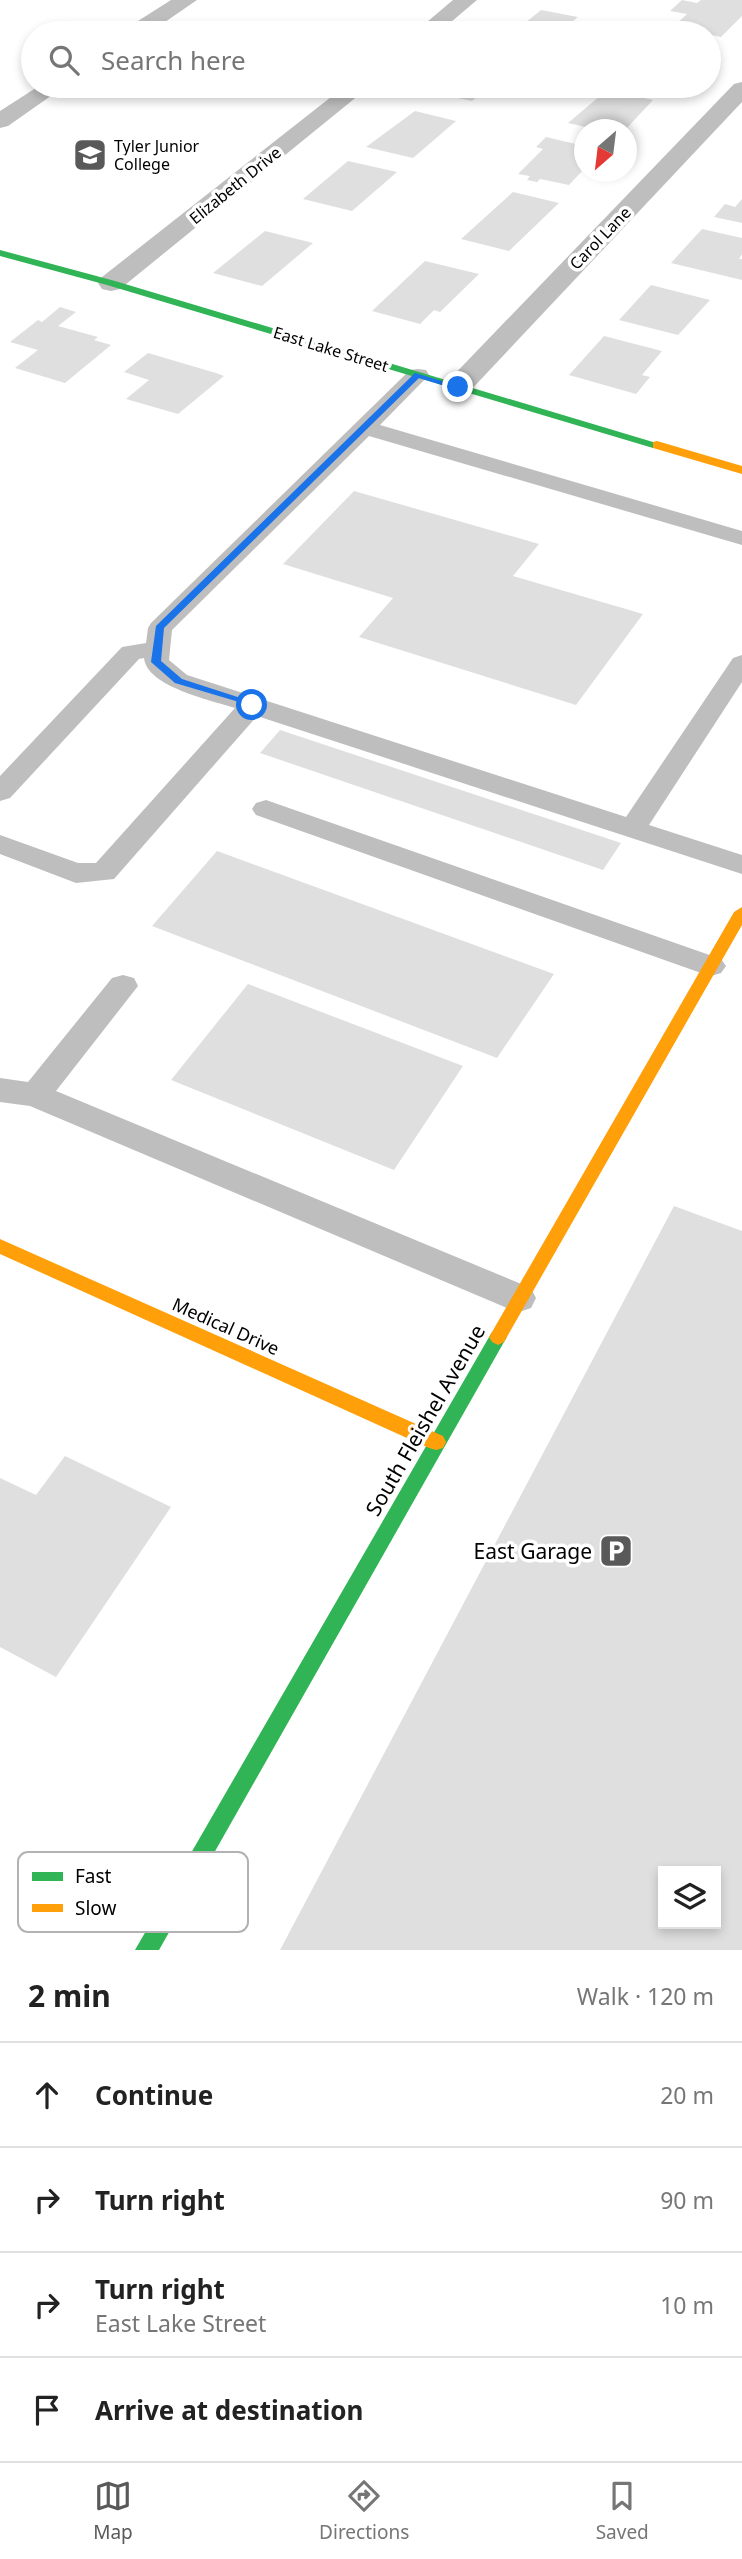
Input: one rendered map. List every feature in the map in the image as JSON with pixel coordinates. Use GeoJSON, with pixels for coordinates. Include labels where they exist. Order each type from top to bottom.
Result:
{"type":"FeatureCollection","features":[{"type":"Feature","properties":{"kind":"street"},"geometry":{"type":"LineString","coordinates":[[154,21],[186,0]]}},
{"type":"Feature","properties":{"kind":"street"},"geometry":{"type":"LineString","coordinates":[[440,21],[467,0]]}},
{"type":"Feature","properties":{"kind":"street","name":"Carol Lane"},"geometry":{"type":"LineString","coordinates":[[458,387],[742,89]]}},
{"type":"Feature","properties":{"kind":"street"},"geometry":{"type":"LineString","coordinates":[[0,121],[35,98]]}},
{"type":"Feature","properties":{"kind":"street","name":"Elizabeth Drive"},"geometry":{"type":"LineString","coordinates":[[111,283],[344,98]]}},
{"type":"Feature","properties":{"kind":"street","name":"East Lake Street"},"geometry":{"type":"LineString","coordinates":[[0,253],[111,283],[742,470]]}},
{"type":"Feature","properties":{"kind":"street","name":"South Fleishel Avenue"},"geometry":{"type":"LineString","coordinates":[[202,1852],[742,912]]}},
{"type":"Feature","properties":{"kind":"street","name":"Medical Drive"},"geometry":{"type":"LineString","coordinates":[[0,1246],[436,1442]]}},
{"type":"Feature","properties":{"kind":"street","name":"South Fleishel Avenue"},"geometry":{"type":"LineString","coordinates":[[146,1950],[156,1932]]}},
{"type":"Feature","properties":{"kind":"lane"},"geometry":{"type":"LineString","coordinates":[[418,375],[160,628],[156,662],[178,681],[742,864]]}},
{"type":"Feature","properties":{"kind":"lane"},"geometry":{"type":"LineString","coordinates":[[365,427],[742,538]]}},
{"type":"Feature","properties":{"kind":"lane"},"geometry":{"type":"LineString","coordinates":[[0,792],[131,652],[158,649]]}},
{"type":"Feature","properties":{"kind":"lane"},"geometry":{"type":"LineString","coordinates":[[632,829],[742,663]]}},
{"type":"Feature","properties":{"kind":"lane"},"geometry":{"type":"LineString","coordinates":[[0,844],[76,873],[104,872],[252,705]]}},
{"type":"Feature","properties":{"kind":"lane"},"geometry":{"type":"LineString","coordinates":[[266,809],[711,966]]}},
{"type":"Feature","properties":{"kind":"lane"},"geometry":{"type":"LineString","coordinates":[[35,1095],[123,986]]}},
{"type":"Feature","properties":{"kind":"lane"},"geometry":{"type":"LineString","coordinates":[[0,1090],[35,1095],[519,1298]]}},
{"type":"Feature","properties":{"kind":"building"},"geometry":{"type":"Polygon","coordinates":[[[682,0],[697,3],[701,0],[742,0],[742,16],[721,37],[721,21],[679,21],[687,14],[670,11],[682,0]]]}},
{"type":"Feature","properties":{"kind":"building"},"geometry":{"type":"Polygon","coordinates":[[[541,10],[578,17],[573,21],[527,21],[541,10]]]}},
{"type":"Feature","properties":{"kind":"building"},"geometry":{"type":"Polygon","coordinates":[[[598,98],[653,100],[635,119],[574,119],[574,124],[568,123],[598,98]]]}},
{"type":"Feature","properties":{"kind":"building"},"geometry":{"type":"Polygon","coordinates":[[[415,111],[456,121],[413,158],[366,147],[415,111]]]}},
{"type":"Feature","properties":{"kind":"building"},"geometry":{"type":"Polygon","coordinates":[[[546,137],[574,144],[574,180],[569,185],[540,179],[537,182],[527,180],[530,176],[518,174],[543,149],[536,147],[546,137]]]}},
{"type":"Feature","properties":{"kind":"building"},"geometry":{"type":"Polygon","coordinates":[[[348,161],[397,172],[352,211],[303,199],[348,161]]]}},
{"type":"Feature","properties":{"kind":"building"},"geometry":{"type":"Polygon","coordinates":[[[513,192],[559,203],[509,251],[461,239],[513,192]]]}},
{"type":"Feature","properties":{"kind":"building"},"geometry":{"type":"Polygon","coordinates":[[[742,199],[742,223],[714,217],[725,204],[735,207],[742,199]]]}},
{"type":"Feature","properties":{"kind":"building"},"geometry":{"type":"Polygon","coordinates":[[[702,229],[742,238],[742,254],[739,259],[742,259],[742,280],[671,263],[702,229]]]}},
{"type":"Feature","properties":{"kind":"building"},"geometry":{"type":"Polygon","coordinates":[[[265,231],[313,243],[262,286],[213,273],[265,231]]]}},
{"type":"Feature","properties":{"kind":"building"},"geometry":{"type":"Polygon","coordinates":[[[425,261],[479,274],[440,312],[434,310],[420,324],[372,311],[425,261]]]}},
{"type":"Feature","properties":{"kind":"building"},"geometry":{"type":"Polygon","coordinates":[[[651,285],[710,300],[678,335],[619,320],[651,285]]]}},
{"type":"Feature","properties":{"kind":"building"},"geometry":{"type":"Polygon","coordinates":[[[60,307],[76,312],[58,326],[98,337],[94,340],[111,345],[65,383],[15,368],[38,350],[10,342],[60,307]]]}},
{"type":"Feature","properties":{"kind":"building"},"geometry":{"type":"Polygon","coordinates":[[[604,336],[662,351],[642,375],[650,377],[636,394],[569,375],[604,336]]]}},
{"type":"Feature","properties":{"kind":"building"},"geometry":{"type":"Polygon","coordinates":[[[148,353],[224,376],[178,414],[126,399],[149,380],[124,372],[148,353]]]}},
{"type":"Feature","properties":{"kind":"building"},"geometry":{"type":"Polygon","coordinates":[[[354,491],[539,544],[513,576],[643,614],[576,705],[359,637],[393,598],[283,564],[354,491]]]}},
{"type":"Feature","properties":{"kind":"building"},"geometry":{"type":"Polygon","coordinates":[[[280,730],[621,843],[603,870],[260,753],[280,730]]]}},
{"type":"Feature","properties":{"kind":"building"},"geometry":{"type":"Polygon","coordinates":[[[217,851],[554,974],[497,1058],[152,926],[217,851]]]}},
{"type":"Feature","properties":{"kind":"building"},"geometry":{"type":"Polygon","coordinates":[[[248,984],[463,1066],[394,1170],[171,1080],[248,984]]]}},
{"type":"Feature","properties":{"kind":"building","name":"East Garage"},"geometry":{"type":"Polygon","coordinates":[[[674,1206],[742,1231],[742,1950],[280,1950],[674,1206]]]}},
{"type":"Feature","properties":{"kind":"building"},"geometry":{"type":"Polygon","coordinates":[[[65,1456],[171,1507],[56,1677],[0,1647],[0,1478],[36,1495],[65,1456]]]}},
{"type":"Feature","properties":{"kind":"traffic: fast"},"geometry":{"type":"LineString","coordinates":[[0,253],[111,283],[657,445]]}},
{"type":"Feature","properties":{"kind":"traffic: fast"},"geometry":{"type":"LineString","coordinates":[[202,1852],[498,1337]]}},
{"type":"Feature","properties":{"kind":"traffic: fast"},"geometry":{"type":"LineString","coordinates":[[146,1950],[156,1932]]}},
{"type":"Feature","properties":{"kind":"traffic: slow"},"geometry":{"type":"LineString","coordinates":[[657,445],[742,470]]}},
{"type":"Feature","properties":{"kind":"traffic: slow"},"geometry":{"type":"LineString","coordinates":[[498,1337],[742,912]]}},
{"type":"Feature","properties":{"kind":"traffic: slow"},"geometry":{"type":"LineString","coordinates":[[0,1246],[436,1442]]}},
{"type":"Feature","properties":{"kind":"place","name":"Tyler Junior College"},"geometry":{"type":"Point","coordinates":[90,155]}},
{"type":"Feature","properties":{"kind":"place","name":"East Garage"},"geometry":{"type":"Point","coordinates":[616,1551]}},
{"type":"Feature","properties":{"kind":"route"},"geometry":{"type":"LineString","coordinates":[[252,705],[178,681],[156,662],[160,628],[418,375],[458,387]]}}]}
